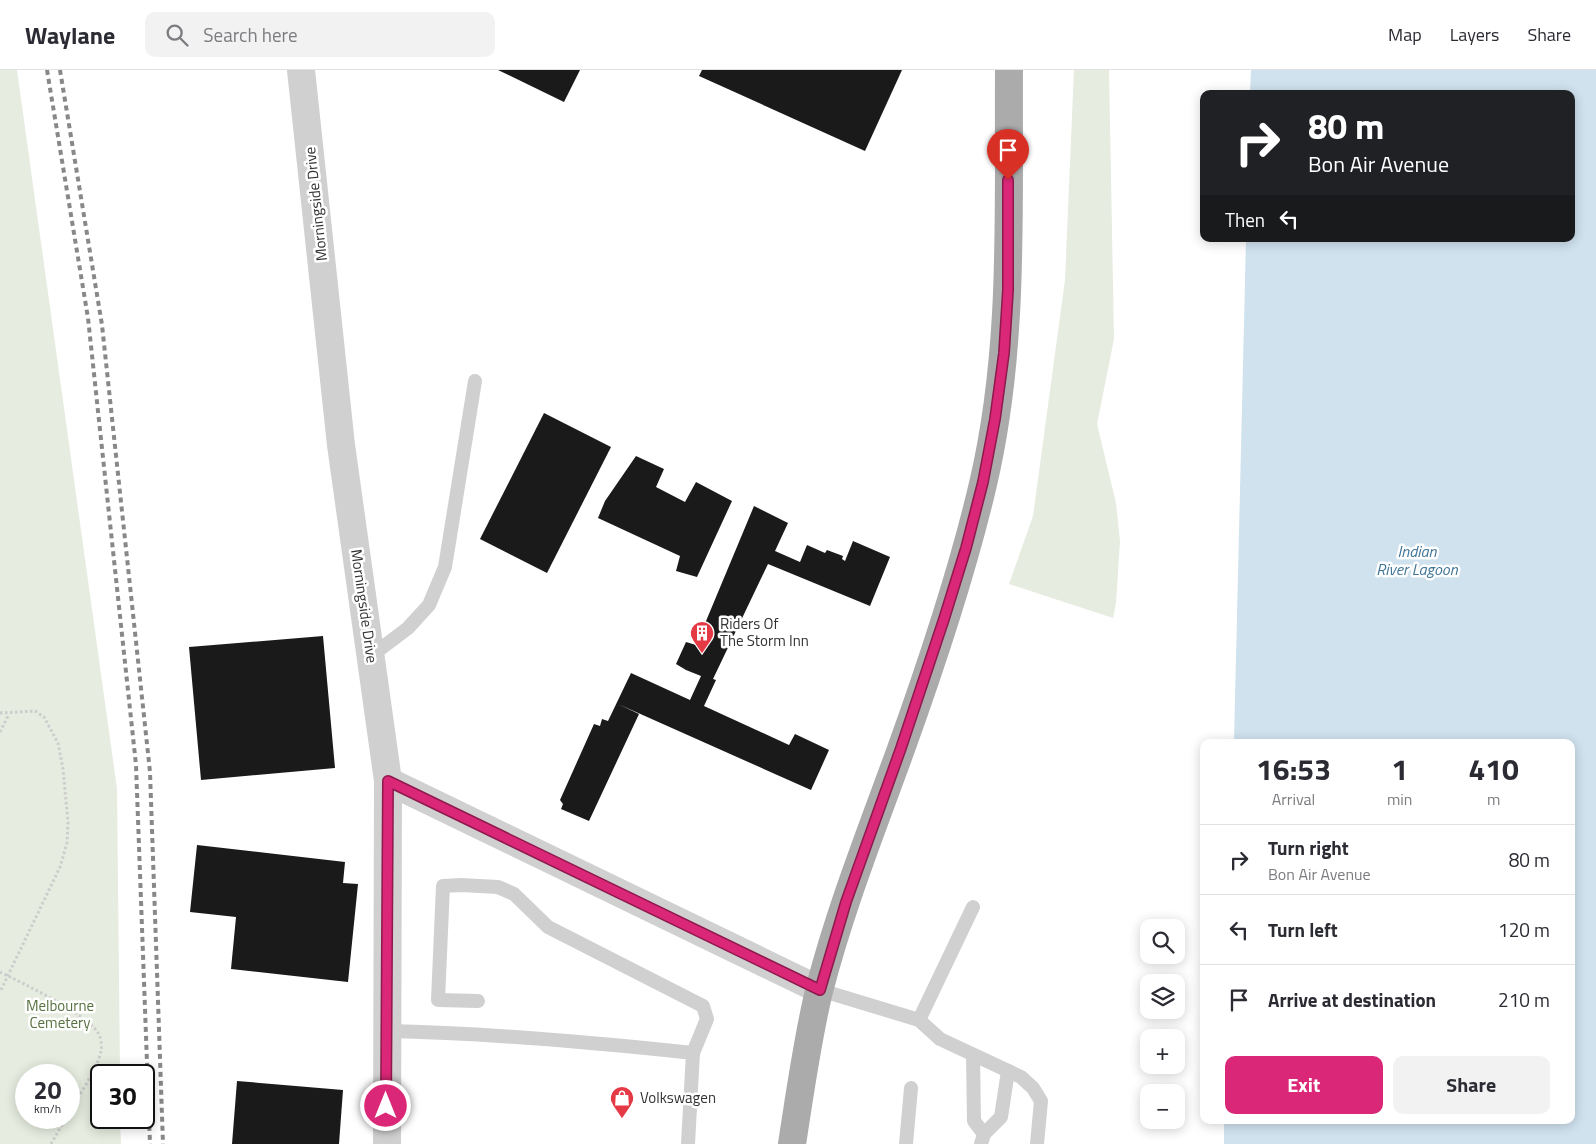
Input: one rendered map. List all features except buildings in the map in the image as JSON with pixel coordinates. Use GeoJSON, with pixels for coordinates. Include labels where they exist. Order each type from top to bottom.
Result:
{"type":"FeatureCollection","features":[{"type":"Feature","properties":{"kind":"main road"},"geometry":{"type":"LineString","coordinates":[[792,1144],[804,1066],[820,990],[846,902],[901,748],[944,619],[966,548],[983,482],[1000,381],[1008,299],[1009,70]]}},
{"type":"Feature","properties":{"kind":"street","name":"Morningside Drive"},"geometry":{"type":"LineString","coordinates":[[302,70],[341,445],[388,781],[387,1144]]}},
{"type":"Feature","properties":{"kind":"street"},"geometry":{"type":"LineString","coordinates":[[388,781],[820,990]]}},
{"type":"Feature","properties":{"kind":"lane"},"geometry":{"type":"LineString","coordinates":[[370,656],[408,628],[429,605],[445,567],[475,381]]}},
{"type":"Feature","properties":{"kind":"lane"},"geometry":{"type":"LineString","coordinates":[[478,1001],[438,1000],[443,886],[498,887],[514,894],[548,927],[703,1006],[706,1019],[693,1053],[688,1144]]}},
{"type":"Feature","properties":{"kind":"lane"},"geometry":{"type":"LineString","coordinates":[[919,1020],[973,907]]}},
{"type":"Feature","properties":{"kind":"lane"},"geometry":{"type":"LineString","coordinates":[[820,990],[874,1008],[919,1020],[940,1039],[1021,1077],[1034,1088],[1041,1101],[1037,1144]]}},
{"type":"Feature","properties":{"kind":"lane"},"geometry":{"type":"LineString","coordinates":[[386,1031],[608,1044],[693,1053]]}},
{"type":"Feature","properties":{"kind":"lane"},"geometry":{"type":"LineString","coordinates":[[972,1054],[974,1121],[982,1139],[1001,1117],[1008,1071]]}},
{"type":"Feature","properties":{"kind":"lane"},"geometry":{"type":"LineString","coordinates":[[906,1144],[911,1088]]}},
{"type":"Feature","properties":{"kind":"path"},"geometry":{"type":"LineString","coordinates":[[0,713],[9,714],[35,711],[44,717],[58,743],[63,769],[68,822],[67,843],[60,867],[0,992]]}},
{"type":"Feature","properties":{"kind":"path"},"geometry":{"type":"LineString","coordinates":[[0,732],[9,714]]}},
{"type":"Feature","properties":{"kind":"path"},"geometry":{"type":"LineString","coordinates":[[0,972],[68,1008],[92,1025],[99,1034],[101,1051],[80,1093]]}},
{"type":"Feature","properties":{"kind":"path"},"geometry":{"type":"LineString","coordinates":[[51,1144],[60,1129]]}},
{"type":"Feature","properties":{"kind":"green space","name":"Melbourne Cemetery"},"geometry":{"type":"Polygon","coordinates":[[[0,70],[17,70],[117,789],[120,1064],[90,1064],[90,1129],[120,1129],[121,1144],[0,1144],[0,70]]]}},
{"type":"Feature","properties":{"kind":"green space"},"geometry":{"type":"Polygon","coordinates":[[[1074,70],[1109,70],[1114,339],[1097,424],[1116,503],[1120,541],[1116,603],[1113,618],[1009,584],[1033,516],[1065,280],[1074,70]]]}},
{"type":"Feature","properties":{"kind":"water","name":"Indian River Lagoon"},"geometry":{"type":"Polygon","coordinates":[[[1251,70],[1596,70],[1596,1144],[1224,1144],[1224,1124],[1575,1124],[1575,739],[1234,739],[1246,242],[1575,242],[1575,90],[1250,90],[1251,70]]]}},
{"type":"Feature","properties":{"kind":"railway"},"geometry":{"type":"LineString","coordinates":[[47,70],[88,318],[136,765],[150,1144]]}},
{"type":"Feature","properties":{"kind":"railway"},"geometry":{"type":"LineString","coordinates":[[60,70],[102,325],[150,772],[163,1144]]}},
{"type":"Feature","properties":{"kind":"place","name":"Riders Of The Storm Inn"},"geometry":{"type":"Point","coordinates":[702,654]}},
{"type":"Feature","properties":{"kind":"place","name":"Volkswagen"},"geometry":{"type":"Point","coordinates":[622,1119]}},
{"type":"Feature","properties":{"kind":"route"},"geometry":{"type":"LineString","coordinates":[[386,1106],[388,781],[820,990],[846,902],[901,748],[944,619],[966,548],[983,482],[995,419],[1004,353],[1008,290],[1008,180]]}}]}
